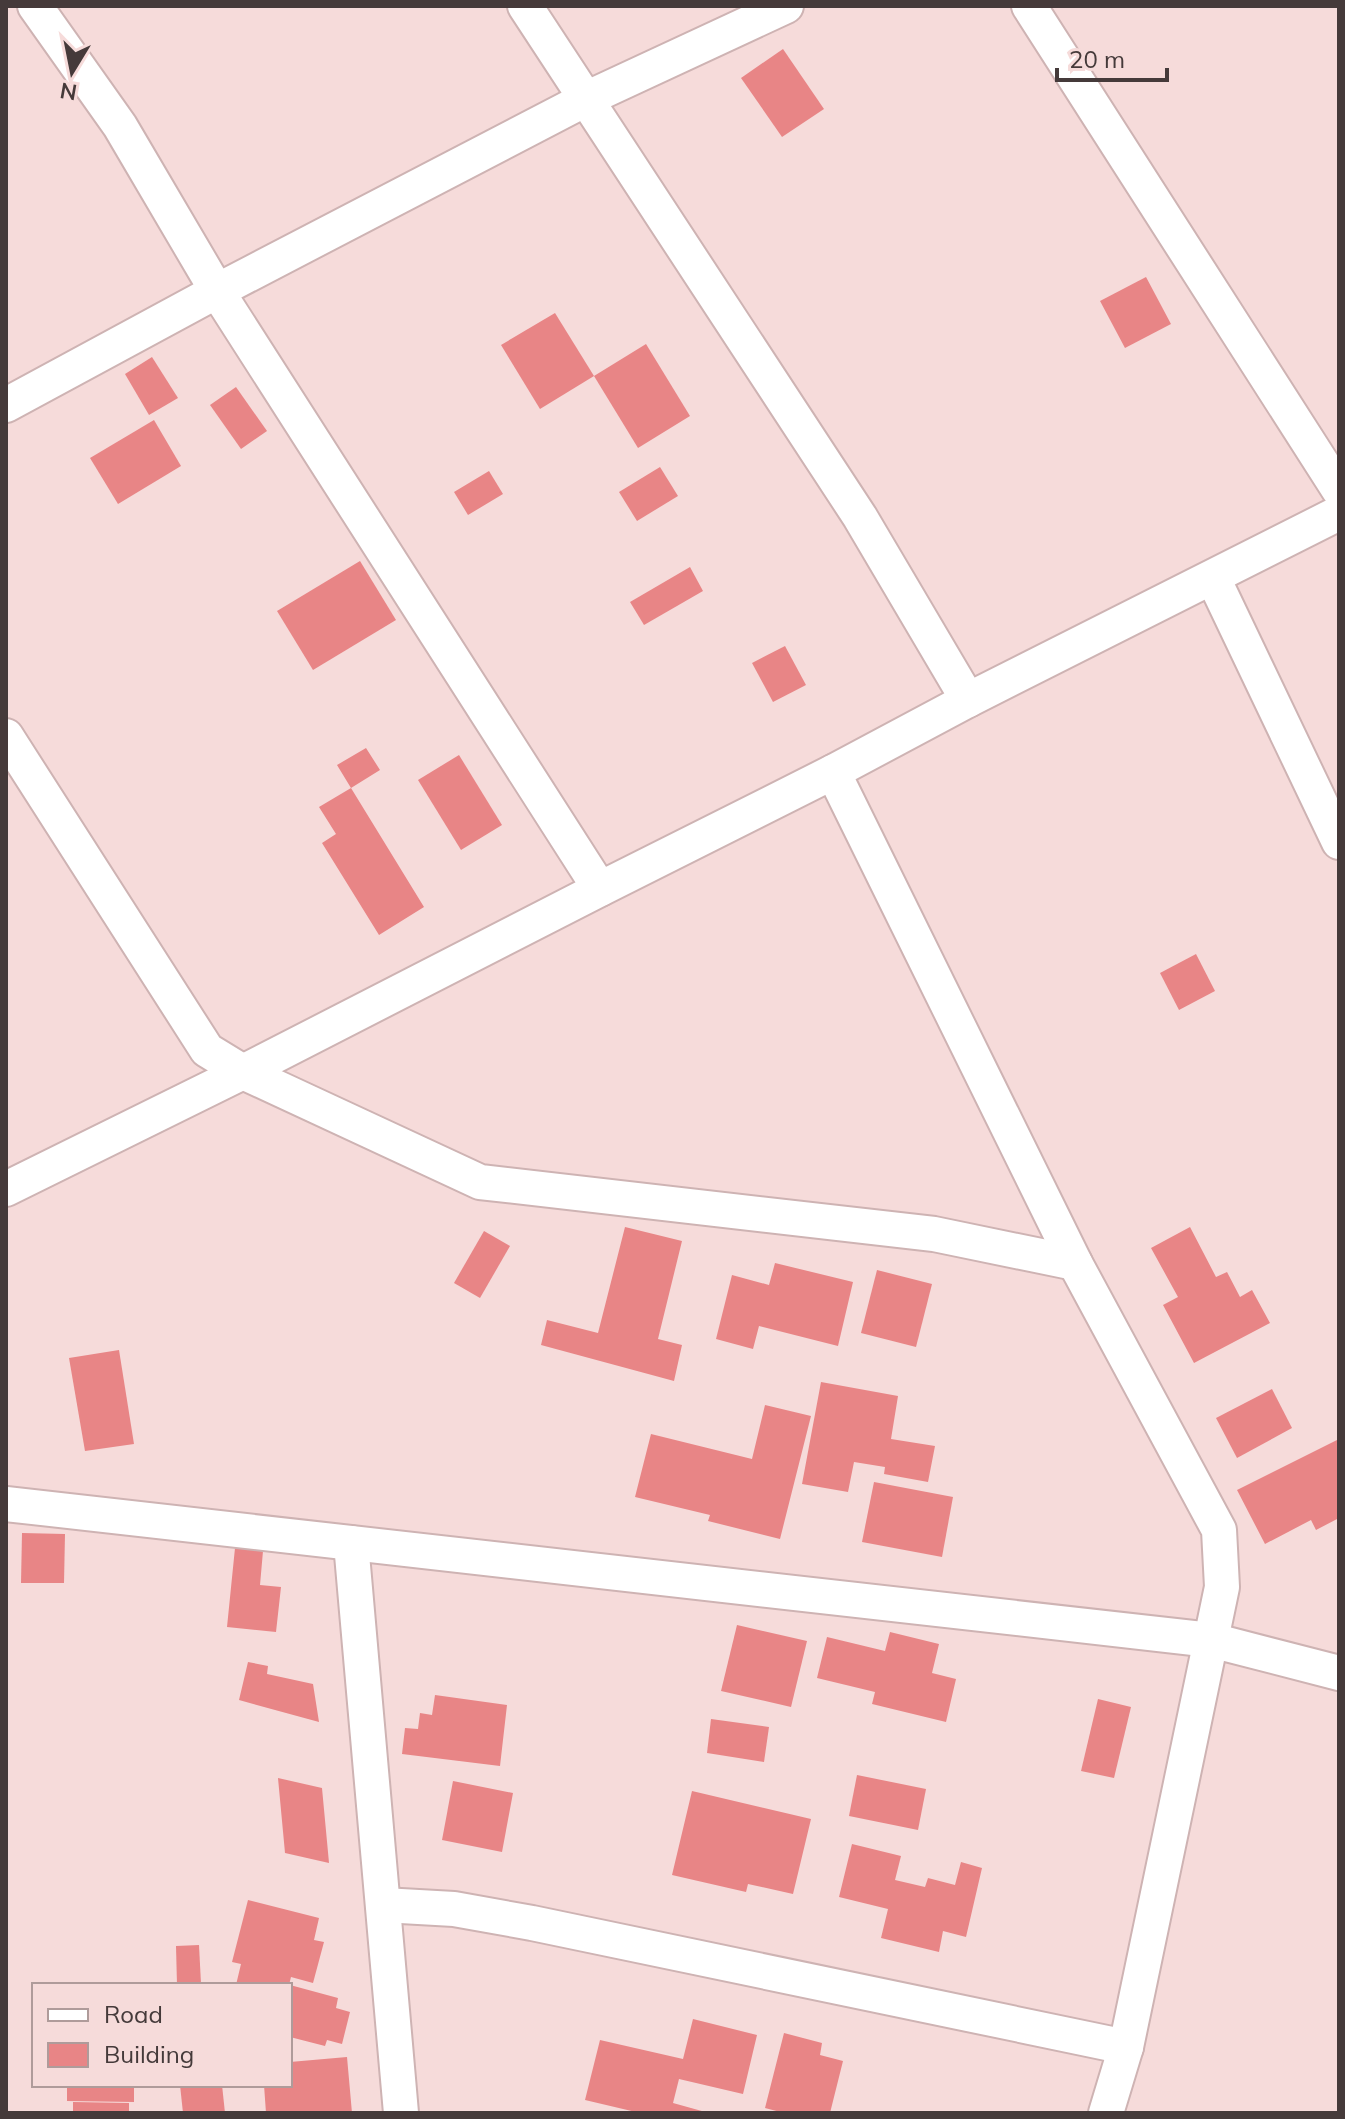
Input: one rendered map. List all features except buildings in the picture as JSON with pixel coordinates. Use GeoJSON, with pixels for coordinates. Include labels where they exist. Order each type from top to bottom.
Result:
{"type":"FeatureCollection","features":[{"type":"Feature","properties":{"kind":"street"},"geometry":{"type":"LineString","coordinates":[[35,6],[120,126],[217,291],[600,889]]}},
{"type":"Feature","properties":{"kind":"street"},"geometry":{"type":"LineString","coordinates":[[525,6],[860,517],[968,700]]}},
{"type":"Feature","properties":{"kind":"street"},"geometry":{"type":"LineString","coordinates":[[6,405],[588,98],[786,6]]}},
{"type":"Feature","properties":{"kind":"street"},"geometry":{"type":"LineString","coordinates":[[1029,6],[1339,490]]}},
{"type":"Feature","properties":{"kind":"street"},"geometry":{"type":"LineString","coordinates":[[6,1189],[243,1072],[1339,513]]}},
{"type":"Feature","properties":{"kind":"street"},"geometry":{"type":"LineString","coordinates":[[1213,578],[1339,842]]}},
{"type":"Feature","properties":{"kind":"street"},"geometry":{"type":"LineString","coordinates":[[6,736],[207,1050],[243,1072],[480,1182],[934,1234],[1075,1263]]}},
{"type":"Feature","properties":{"kind":"street"},"geometry":{"type":"LineString","coordinates":[[833,772],[1075,1263],[1219,1530],[1222,1587],[1126,2047],[1106,2113]]}},
{"type":"Feature","properties":{"kind":"street"},"geometry":{"type":"LineString","coordinates":[[6,1504],[1211,1640],[1339,1673]]}},
{"type":"Feature","properties":{"kind":"street"},"geometry":{"type":"LineString","coordinates":[[351,1543],[401,2113]]}},
{"type":"Feature","properties":{"kind":"street"},"geometry":{"type":"LineString","coordinates":[[383,1905],[454,1909],[532,1923],[1126,2047]]}}]}
